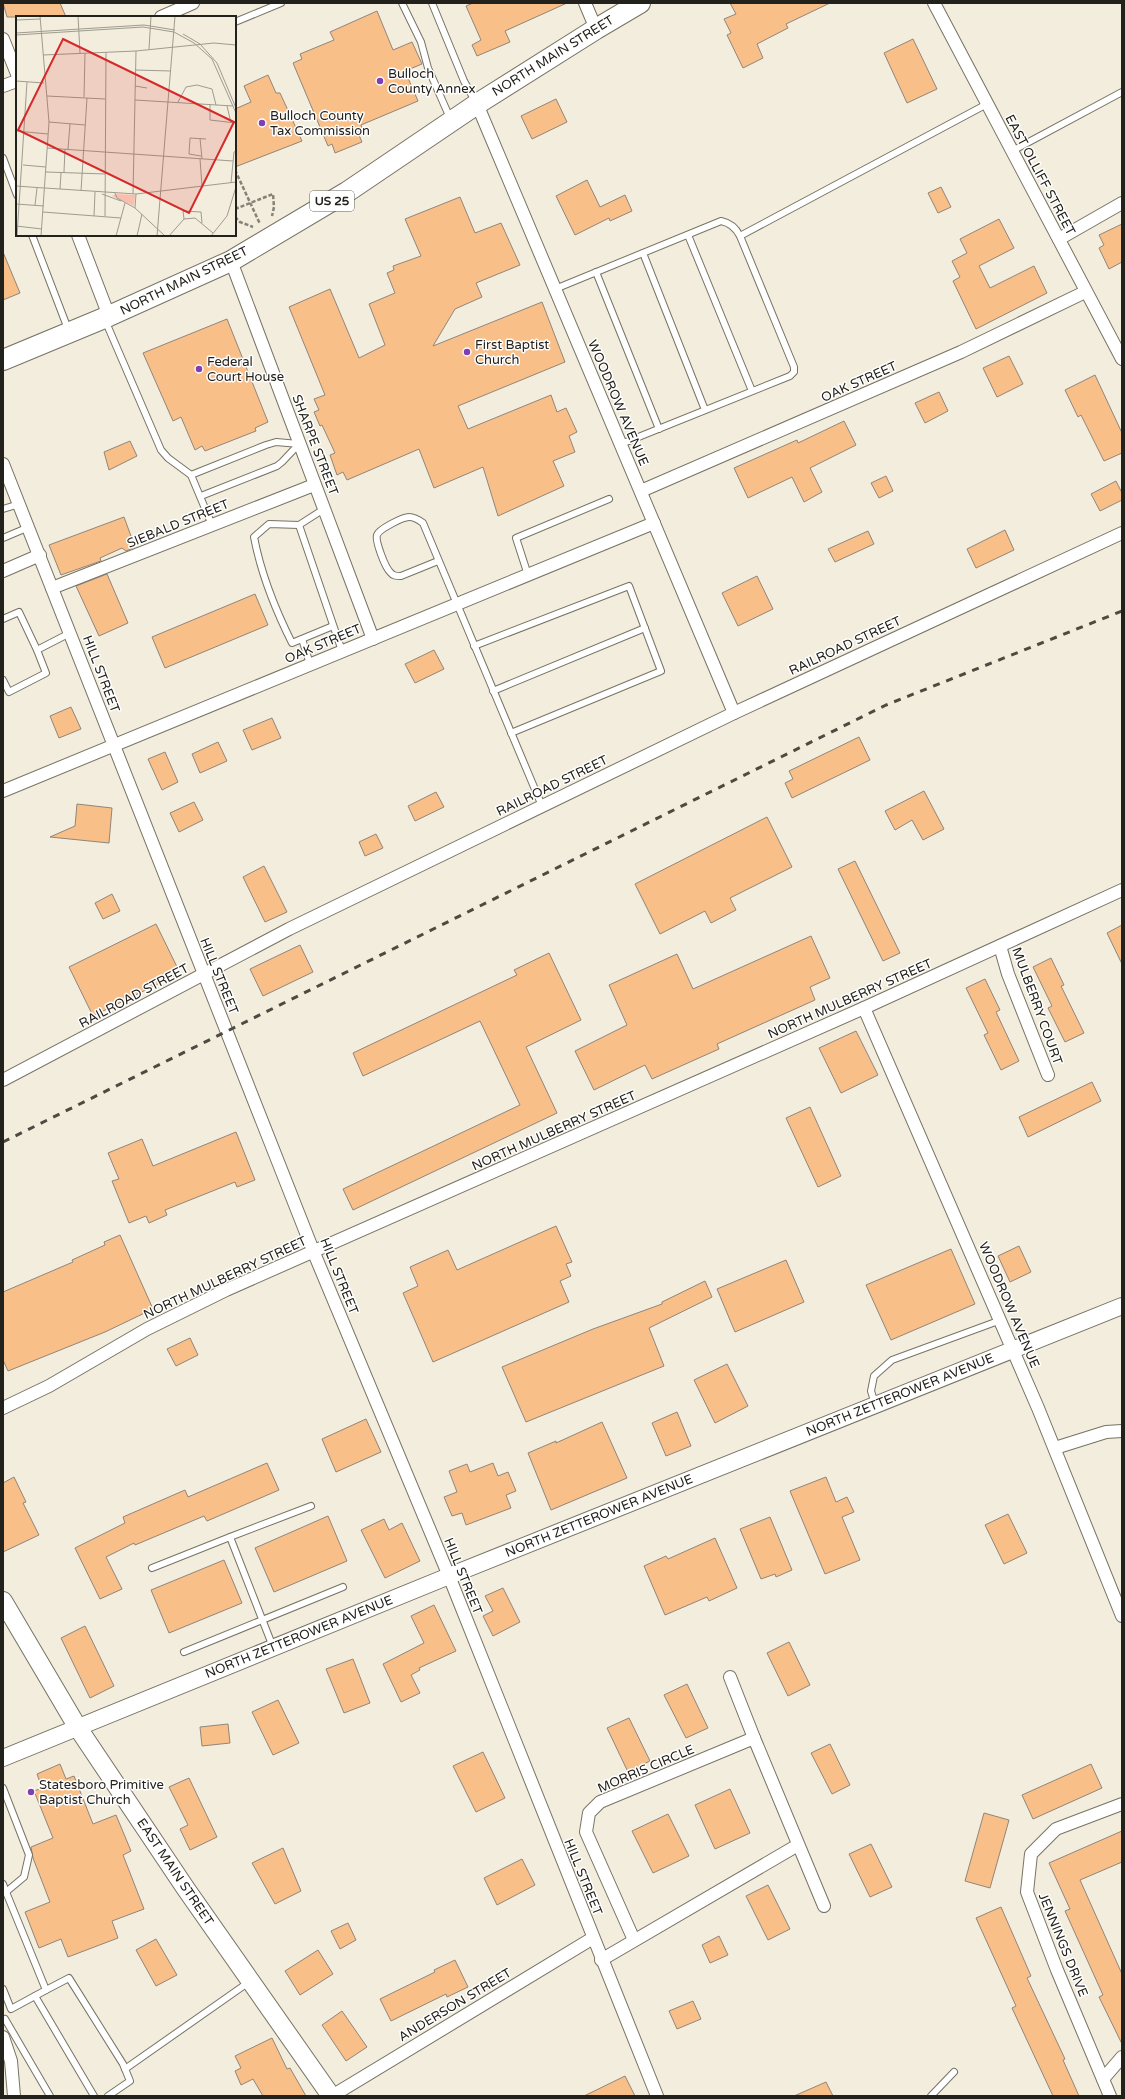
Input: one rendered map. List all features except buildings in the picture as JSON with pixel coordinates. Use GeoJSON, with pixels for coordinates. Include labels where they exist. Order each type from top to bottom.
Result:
{"type":"FeatureCollection","features":[{"type":"Feature","properties":{"kind":"main road","name":"NORTH MAIN STREET"},"geometry":{"type":"LineString","coordinates":[[3,360],[107,317],[231,261],[260,233],[347,192],[477,104],[640,3]]}},
{"type":"Feature","properties":{"kind":"main road","name":"EAST MAIN STREET"},"geometry":{"type":"LineString","coordinates":[[3,1601],[78,1728],[186,1889],[332,2096]]}},
{"type":"Feature","properties":{"kind":"street"},"geometry":{"type":"LineString","coordinates":[[163,16],[193,3]]}},
{"type":"Feature","properties":{"kind":"street"},"geometry":{"type":"LineString","coordinates":[[585,3],[596,29]]}},
{"type":"Feature","properties":{"kind":"street","name":"EAST OLLIFF STREET"},"geometry":{"type":"LineString","coordinates":[[934,3],[1059,239],[1085,292],[1122,359]]}},
{"type":"Feature","properties":{"kind":"street"},"geometry":{"type":"LineString","coordinates":[[3,39],[16,72]]}},
{"type":"Feature","properties":{"kind":"street"},"geometry":{"type":"LineString","coordinates":[[3,86],[16,81]]}},
{"type":"Feature","properties":{"kind":"street","name":"WOODROW AVENUE"},"geometry":{"type":"LineString","coordinates":[[477,104],[734,713]]}},
{"type":"Feature","properties":{"kind":"street"},"geometry":{"type":"LineString","coordinates":[[1059,239],[1122,203]]}},
{"type":"Feature","properties":{"kind":"street"},"geometry":{"type":"LineString","coordinates":[[78,236],[107,317]]}},
{"type":"Feature","properties":{"kind":"street","name":"SHARPE STREET"},"geometry":{"type":"LineString","coordinates":[[231,261],[314,485],[347,566],[373,638]]}},
{"type":"Feature","properties":{"kind":"street","name":"OAK STREET"},"geometry":{"type":"LineString","coordinates":[[641,491],[961,352],[1085,292]]}},
{"type":"Feature","properties":{"kind":"street","name":"HILL STREET"},"geometry":{"type":"LineString","coordinates":[[3,464],[40,555],[203,975],[314,1253],[448,1576],[657,2096]]}},
{"type":"Feature","properties":{"kind":"street","name":"SIEBALD STREET"},"geometry":{"type":"LineString","coordinates":[[52,588],[314,485]]}},
{"type":"Feature","properties":{"kind":"street","name":"OAK STREET"},"geometry":{"type":"LineString","coordinates":[[3,791],[654,523]]}},
{"type":"Feature","properties":{"kind":"street","name":"RAILROAD STREET"},"geometry":{"type":"LineString","coordinates":[[3,1080],[289,929],[734,713],[1122,533]]}},
{"type":"Feature","properties":{"kind":"street"},"geometry":{"type":"LineString","coordinates":[[3,571],[40,555]]}},
{"type":"Feature","properties":{"kind":"street","name":"NORTH MULBERRY STREET"},"geometry":{"type":"LineString","coordinates":[[3,1408],[49,1386],[147,1329],[226,1290],[314,1253],[864,1008],[1122,890]]}},
{"type":"Feature","properties":{"kind":"street","name":"MULBERRY COURT"},"geometry":{"type":"LineString","coordinates":[[1000,946],[1008,974],[1048,1075]]}},
{"type":"Feature","properties":{"kind":"street","name":"WOODROW AVENUE"},"geometry":{"type":"LineString","coordinates":[[864,1008],[1055,1448],[1122,1616]]}},
{"type":"Feature","properties":{"kind":"street","name":"NORTH ZETTEROWER AVENUE"},"geometry":{"type":"LineString","coordinates":[[3,1758],[448,1576],[1122,1306]]}},
{"type":"Feature","properties":{"kind":"street"},"geometry":{"type":"LineString","coordinates":[[1055,1448],[1106,1432],[1122,1431]]}},
{"type":"Feature","properties":{"kind":"street"},"geometry":{"type":"LineString","coordinates":[[730,1677],[824,1906]]}},
{"type":"Feature","properties":{"kind":"street","name":"MORRIS CIRCLE"},"geometry":{"type":"LineString","coordinates":[[634,1940],[586,1832],[589,1813],[600,1802],[754,1738]]}},
{"type":"Feature","properties":{"kind":"street","name":"JENNINGS DRIVE"},"geometry":{"type":"LineString","coordinates":[[1110,2096],[1027,1892],[1031,1854],[1056,1829],[1122,1804]]}},
{"type":"Feature","properties":{"kind":"street"},"geometry":{"type":"LineString","coordinates":[[602,1960],[798,1845]]}},
{"type":"Feature","properties":{"kind":"street","name":"ANDERSON STREET"},"geometry":{"type":"LineString","coordinates":[[332,2096],[593,1938]]}},
{"type":"Feature","properties":{"kind":"street"},"geometry":{"type":"LineString","coordinates":[[3,2037],[11,2061],[14,2096]]}},
{"type":"Feature","properties":{"kind":"street"},"geometry":{"type":"LineString","coordinates":[[1103,2079],[1122,2057]]}},
{"type":"Feature","properties":{"kind":"lane"},"geometry":{"type":"LineString","coordinates":[[236,21],[268,5],[281,3]]}},
{"type":"Feature","properties":{"kind":"lane"},"geometry":{"type":"LineString","coordinates":[[402,3],[421,42],[428,68],[452,121]]}},
{"type":"Feature","properties":{"kind":"lane"},"geometry":{"type":"LineString","coordinates":[[432,3],[464,81],[477,104]]}},
{"type":"Feature","properties":{"kind":"lane"},"geometry":{"type":"LineString","coordinates":[[1012,152],[1122,92]]}},
{"type":"Feature","properties":{"kind":"lane"},"geometry":{"type":"LineString","coordinates":[[740,236],[987,104]]}},
{"type":"Feature","properties":{"kind":"lane"},"geometry":{"type":"LineString","coordinates":[[3,158],[16,192]]}},
{"type":"Feature","properties":{"kind":"lane"},"geometry":{"type":"LineString","coordinates":[[555,289],[721,221],[728,222],[736,228],[740,236],[794,367],[794,372],[790,376],[621,444]]}},
{"type":"Feature","properties":{"kind":"lane"},"geometry":{"type":"LineString","coordinates":[[688,235],[752,391]]}},
{"type":"Feature","properties":{"kind":"lane"},"geometry":{"type":"LineString","coordinates":[[32,236],[70,333]]}},
{"type":"Feature","properties":{"kind":"lane"},"geometry":{"type":"LineString","coordinates":[[643,253],[705,410]]}},
{"type":"Feature","properties":{"kind":"lane"},"geometry":{"type":"LineString","coordinates":[[596,272],[659,429]]}},
{"type":"Feature","properties":{"kind":"lane"},"geometry":{"type":"LineString","coordinates":[[107,317],[161,450],[168,458],[191,475],[212,525]]}},
{"type":"Feature","properties":{"kind":"lane"},"geometry":{"type":"LineString","coordinates":[[191,475],[271,444],[299,444]]}},
{"type":"Feature","properties":{"kind":"lane"},"geometry":{"type":"LineString","coordinates":[[201,496],[277,466],[299,444]]}},
{"type":"Feature","properties":{"kind":"lane"},"geometry":{"type":"LineString","coordinates":[[528,575],[516,538],[608,499]]}},
{"type":"Feature","properties":{"kind":"lane"},"geometry":{"type":"LineString","coordinates":[[3,509],[19,504]]}},
{"type":"Feature","properties":{"kind":"lane"},"geometry":{"type":"LineString","coordinates":[[324,509],[299,525],[269,524],[254,537],[262,572],[279,616],[292,643],[333,626]]}},
{"type":"Feature","properties":{"kind":"lane"},"geometry":{"type":"LineString","coordinates":[[438,561],[401,576],[395,576],[389,572],[377,541],[377,533],[382,529],[408,517],[417,519],[423,523],[542,806]]}},
{"type":"Feature","properties":{"kind":"lane"},"geometry":{"type":"LineString","coordinates":[[299,525],[342,652]]}},
{"type":"Feature","properties":{"kind":"lane"},"geometry":{"type":"LineString","coordinates":[[3,538],[29,527]]}},
{"type":"Feature","properties":{"kind":"lane"},"geometry":{"type":"LineString","coordinates":[[474,646],[629,586],[661,671],[511,733]]}},
{"type":"Feature","properties":{"kind":"lane"},"geometry":{"type":"LineString","coordinates":[[3,619],[19,612],[46,673],[9,692],[3,680]]}},
{"type":"Feature","properties":{"kind":"lane"},"geometry":{"type":"LineString","coordinates":[[493,691],[645,628]]}},
{"type":"Feature","properties":{"kind":"lane"},"geometry":{"type":"LineString","coordinates":[[37,650],[70,633]]}},
{"type":"Feature","properties":{"kind":"lane"},"geometry":{"type":"LineString","coordinates":[[302,639],[310,664]]}},
{"type":"Feature","properties":{"kind":"lane"},"geometry":{"type":"LineString","coordinates":[[875,1405],[871,1391],[874,1376],[892,1360],[1000,1320]]}},
{"type":"Feature","properties":{"kind":"lane"},"geometry":{"type":"LineString","coordinates":[[152,1568],[311,1506]]}},
{"type":"Feature","properties":{"kind":"lane"},"geometry":{"type":"LineString","coordinates":[[230,1537],[274,1648]]}},
{"type":"Feature","properties":{"kind":"lane"},"geometry":{"type":"LineString","coordinates":[[184,1652],[343,1587]]}},
{"type":"Feature","properties":{"kind":"lane"},"geometry":{"type":"LineString","coordinates":[[3,1788],[29,1855],[24,1877],[6,1892]]}},
{"type":"Feature","properties":{"kind":"lane"},"geometry":{"type":"LineString","coordinates":[[3,1884],[46,1990]]}},
{"type":"Feature","properties":{"kind":"lane"},"geometry":{"type":"LineString","coordinates":[[50,2096],[4,2021],[11,2009],[69,1978],[125,2069],[130,2080],[108,2096]]}},
{"type":"Feature","properties":{"kind":"lane"},"geometry":{"type":"LineString","coordinates":[[125,2069],[251,1981]]}},
{"type":"Feature","properties":{"kind":"lane"},"geometry":{"type":"LineString","coordinates":[[3,1989],[11,2009]]}},
{"type":"Feature","properties":{"kind":"lane"},"geometry":{"type":"LineString","coordinates":[[35,1996],[94,2096]]}},
{"type":"Feature","properties":{"kind":"lane"},"geometry":{"type":"LineString","coordinates":[[931,2096],[954,2072]]}},
{"type":"Feature","properties":{"kind":"path"},"geometry":{"type":"LineString","coordinates":[[236,172],[251,204],[260,233]]}},
{"type":"Feature","properties":{"kind":"path"},"geometry":{"type":"LineString","coordinates":[[236,209],[273,194],[274,207],[272,216]]}},
{"type":"Feature","properties":{"kind":"path"},"geometry":{"type":"LineString","coordinates":[[236,218],[240,222],[260,233]]}},
{"type":"Feature","properties":{"kind":"railway"},"geometry":{"type":"LineString","coordinates":[[3,1142],[886,705],[1122,611]]}},
{"type":"Feature","properties":{"kind":"place","name":"Bulloch County Annex"},"geometry":{"type":"Point","coordinates":[380,81]}},
{"type":"Feature","properties":{"kind":"place","name":"Bulloch County Tax Commission"},"geometry":{"type":"Point","coordinates":[262,123]}},
{"type":"Feature","properties":{"kind":"place","name":"First Baptist Church"},"geometry":{"type":"Point","coordinates":[467,352]}},
{"type":"Feature","properties":{"kind":"place","name":"Federal Court House"},"geometry":{"type":"Point","coordinates":[199,369]}},
{"type":"Feature","properties":{"kind":"place","name":"Statesboro Primitive Baptist Church"},"geometry":{"type":"Point","coordinates":[31,1792]}}]}
